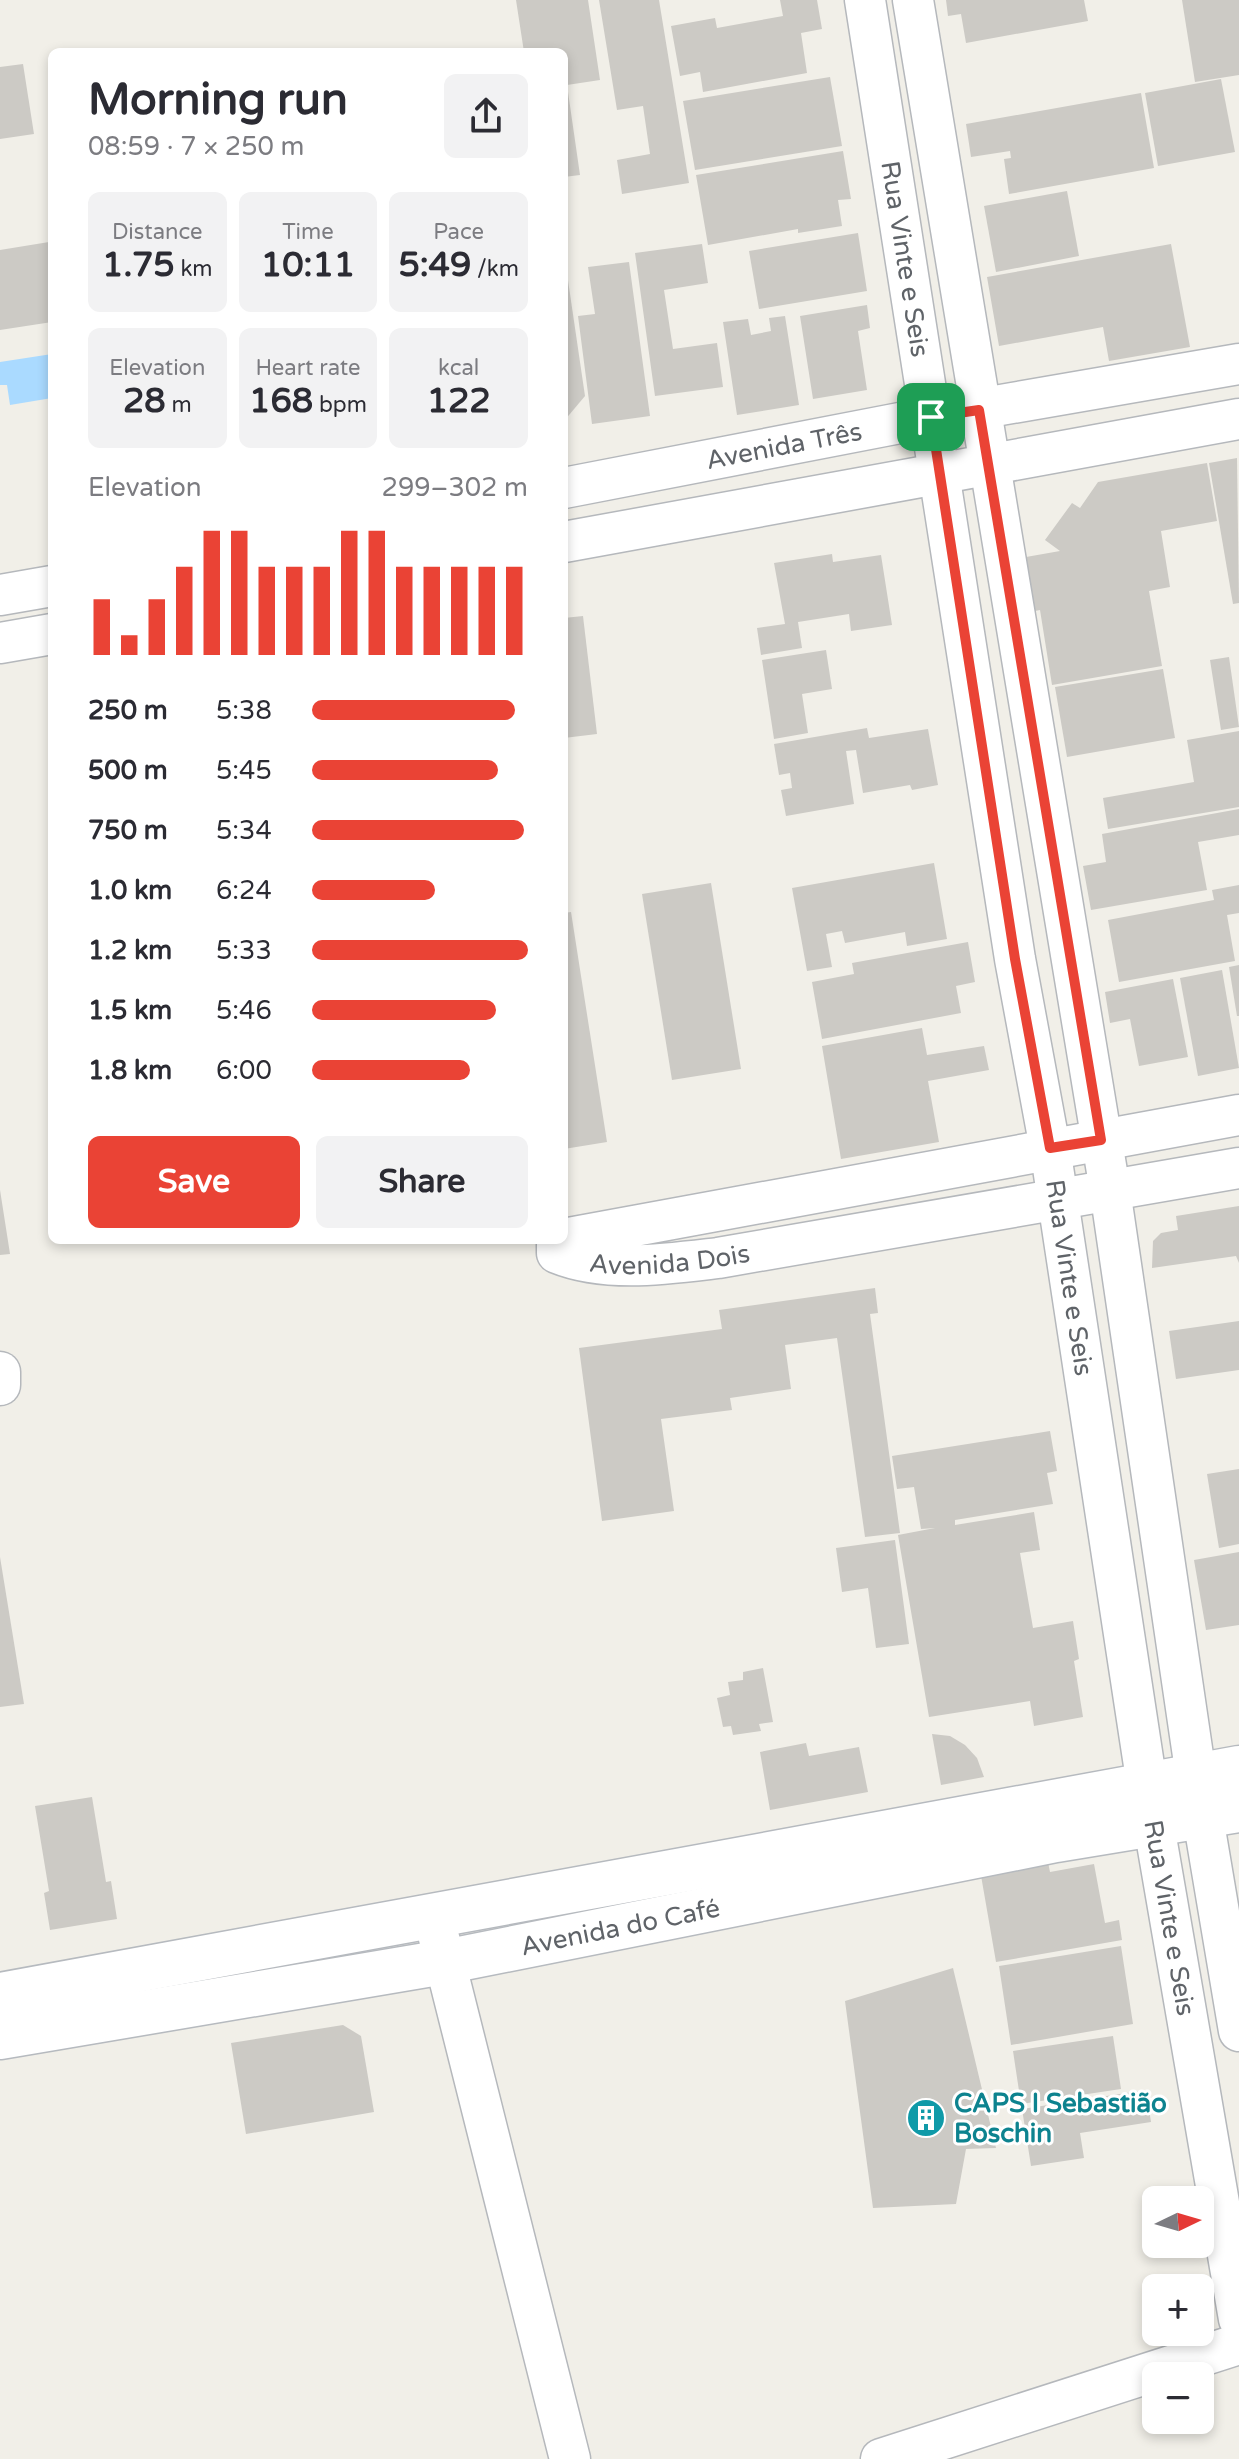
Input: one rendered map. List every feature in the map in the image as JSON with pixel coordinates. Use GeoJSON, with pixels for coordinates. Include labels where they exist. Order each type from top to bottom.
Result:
{"type":"FeatureCollection","features":[{"type":"Feature","properties":{"kind":"main road","name":"Avenida do Café"},"geometry":{"type":"LineString","coordinates":[[0,1995],[434,1918],[1150,1804],[1212,1800],[1239,1768]]}},
{"type":"Feature","properties":{"kind":"main road","name":"Avenida do Café"},"geometry":{"type":"LineString","coordinates":[[0,2037],[444,1962],[1150,1804]]}},
{"type":"Feature","properties":{"kind":"street","name":"Rua Vinte e Seis"},"geometry":{"type":"LineString","coordinates":[[865,0],[1015,959],[1050,1148],[1150,1804],[1239,2319]]}},
{"type":"Feature","properties":{"kind":"street","name":"Rua Vinte e Seis"},"geometry":{"type":"LineString","coordinates":[[913,0],[987,462],[1212,1800],[1239,2031]]}},
{"type":"Feature","properties":{"kind":"street","name":"Avenida Três"},"geometry":{"type":"LineString","coordinates":[[568,487],[931,417],[1239,364]]}},
{"type":"Feature","properties":{"kind":"street","name":"Avenida Três"},"geometry":{"type":"LineString","coordinates":[[568,541],[939,474],[987,462],[1239,419]]}},
{"type":"Feature","properties":{"kind":"street"},"geometry":{"type":"LineString","coordinates":[[0,595],[48,587]]}},
{"type":"Feature","properties":{"kind":"street"},"geometry":{"type":"LineString","coordinates":[[0,643],[48,635]]}},
{"type":"Feature","properties":{"kind":"street","name":"Avenida Dois"},"geometry":{"type":"LineString","coordinates":[[568,1238],[1239,1115]]}},
{"type":"Feature","properties":{"kind":"street","name":"Avenida Dois"},"geometry":{"type":"LineString","coordinates":[[557,1244],[557,1253],[586,1260],[665,1264],[1239,1168]]}},
{"type":"Feature","properties":{"kind":"street"},"geometry":{"type":"LineString","coordinates":[[0,1372],[0,1385]]}},
{"type":"Feature","properties":{"kind":"street"},"geometry":{"type":"LineString","coordinates":[[434,1918],[570,2459]]}},
{"type":"Feature","properties":{"kind":"street"},"geometry":{"type":"LineString","coordinates":[[881,2459],[1239,2344]]}},
{"type":"Feature","properties":{"kind":"water"},"geometry":{"type":"Polygon","coordinates":[[[48,355],[48,399],[10,405],[7,385],[0,385],[0,362],[48,355]]]}},
{"type":"Feature","properties":{"kind":"building"},"geometry":{"type":"Polygon","coordinates":[[[516,0],[588,0],[600,80],[568,85],[568,48],[523,48],[516,0]]]}},
{"type":"Feature","properties":{"kind":"building"},"geometry":{"type":"Polygon","coordinates":[[[599,0],[659,0],[689,183],[622,194],[617,160],[650,154],[643,106],[617,110],[599,0]]]}},
{"type":"Feature","properties":{"kind":"building"},"geometry":{"type":"Polygon","coordinates":[[[780,0],[817,0],[822,29],[801,33],[807,73],[703,92],[700,72],[680,76],[671,26],[715,18],[717,28],[783,16],[780,0]]]}},
{"type":"Feature","properties":{"kind":"building"},"geometry":{"type":"Polygon","coordinates":[[[946,0],[1084,0],[1088,21],[966,43],[961,14],[948,16],[946,0]]]}},
{"type":"Feature","properties":{"kind":"building"},"geometry":{"type":"Polygon","coordinates":[[[1182,0],[1239,0],[1239,75],[1195,82],[1182,0]]]}},
{"type":"Feature","properties":{"kind":"building"},"geometry":{"type":"Polygon","coordinates":[[[23,64],[34,134],[0,139],[0,67],[23,64]]]}},
{"type":"Feature","properties":{"kind":"building"},"geometry":{"type":"Polygon","coordinates":[[[830,77],[842,146],[695,170],[683,101],[830,77]]]}},
{"type":"Feature","properties":{"kind":"building"},"geometry":{"type":"Polygon","coordinates":[[[1221,79],[1235,152],[1158,166],[1145,93],[1221,79]]]}},
{"type":"Feature","properties":{"kind":"building"},"geometry":{"type":"Polygon","coordinates":[[[568,92],[580,175],[568,176],[568,92]]]}},
{"type":"Feature","properties":{"kind":"building"},"geometry":{"type":"Polygon","coordinates":[[[1141,93],[1154,168],[1009,194],[1004,159],[1011,158],[1010,151],[971,157],[966,124],[1141,93]]]}},
{"type":"Feature","properties":{"kind":"building"},"geometry":{"type":"Polygon","coordinates":[[[843,151],[851,199],[838,200],[842,226],[798,233],[798,229],[708,245],[696,175],[843,151]]]}},
{"type":"Feature","properties":{"kind":"building"},"geometry":{"type":"Polygon","coordinates":[[[1067,191],[1079,256],[996,272],[984,206],[1067,191]]]}},
{"type":"Feature","properties":{"kind":"building"},"geometry":{"type":"Polygon","coordinates":[[[858,233],[867,291],[759,309],[749,251],[858,233]]]}},
{"type":"Feature","properties":{"kind":"building"},"geometry":{"type":"Polygon","coordinates":[[[48,242],[48,323],[0,330],[0,250],[48,242]]]}},
{"type":"Feature","properties":{"kind":"building"},"geometry":{"type":"Polygon","coordinates":[[[702,244],[708,283],[664,290],[673,349],[717,343],[723,387],[655,396],[635,253],[702,244]]]}},
{"type":"Feature","properties":{"kind":"building"},"geometry":{"type":"Polygon","coordinates":[[[1171,244],[1190,347],[1109,361],[1103,327],[999,346],[987,277],[1171,244]]]}},
{"type":"Feature","properties":{"kind":"building"},"geometry":{"type":"Polygon","coordinates":[[[629,262],[650,416],[592,424],[578,316],[595,314],[588,267],[629,262]]]}},
{"type":"Feature","properties":{"kind":"building"},"geometry":{"type":"Polygon","coordinates":[[[568,280],[585,396],[568,416],[568,280]]]}},
{"type":"Feature","properties":{"kind":"building"},"geometry":{"type":"Polygon","coordinates":[[[867,305],[870,328],[858,331],[867,390],[813,399],[800,316],[867,305]]]}},
{"type":"Feature","properties":{"kind":"building"},"geometry":{"type":"Polygon","coordinates":[[[785,316],[799,405],[737,415],[723,322],[748,319],[751,335],[771,331],[769,318],[785,316]]]}},
{"type":"Feature","properties":{"kind":"building"},"geometry":{"type":"Polygon","coordinates":[[[1237,458],[1239,603],[1233,604],[1209,463],[1237,458]]]}},
{"type":"Feature","properties":{"kind":"building"},"geometry":{"type":"Polygon","coordinates":[[[1207,463],[1217,521],[1161,531],[1170,587],[1149,591],[1162,666],[1052,685],[1040,610],[1035,611],[1026,557],[1060,551],[1045,540],[1072,503],[1080,508],[1098,482],[1207,463]]]}},
{"type":"Feature","properties":{"kind":"building"},"geometry":{"type":"Polygon","coordinates":[[[832,554],[833,562],[881,555],[892,625],[851,631],[849,614],[798,622],[802,648],[761,655],[757,628],[785,624],[774,563],[832,554]]]}},
{"type":"Feature","properties":{"kind":"building"},"geometry":{"type":"Polygon","coordinates":[[[583,616],[597,734],[568,738],[568,618],[583,616]]]}},
{"type":"Feature","properties":{"kind":"building"},"geometry":{"type":"Polygon","coordinates":[[[826,650],[832,689],[802,694],[808,733],[774,739],[762,660],[826,650]]]}},
{"type":"Feature","properties":{"kind":"building"},"geometry":{"type":"Polygon","coordinates":[[[1229,657],[1239,727],[1221,730],[1210,660],[1229,657]]]}},
{"type":"Feature","properties":{"kind":"building"},"geometry":{"type":"Polygon","coordinates":[[[1163,669],[1175,738],[1067,757],[1055,687],[1163,669]]]}},
{"type":"Feature","properties":{"kind":"building"},"geometry":{"type":"Polygon","coordinates":[[[867,728],[869,738],[928,729],[938,785],[912,790],[910,785],[863,793],[856,750],[846,751],[854,804],[786,816],[781,790],[792,788],[790,773],[779,775],[774,744],[867,728]]]}},
{"type":"Feature","properties":{"kind":"building"},"geometry":{"type":"Polygon","coordinates":[[[1239,731],[1239,807],[1108,829],[1103,798],[1194,782],[1187,740],[1239,731]]]}},
{"type":"Feature","properties":{"kind":"building"},"geometry":{"type":"Polygon","coordinates":[[[1239,809],[1239,835],[1198,842],[1207,890],[1091,910],[1083,866],[1106,862],[1102,834],[1239,809]]]}},
{"type":"Feature","properties":{"kind":"building"},"geometry":{"type":"Polygon","coordinates":[[[934,863],[947,939],[907,946],[905,932],[845,943],[842,931],[826,934],[832,967],[807,971],[792,888],[934,863]]]}},
{"type":"Feature","properties":{"kind":"building"},"geometry":{"type":"Polygon","coordinates":[[[711,883],[741,1069],[672,1080],[642,894],[711,883]]]}},
{"type":"Feature","properties":{"kind":"building"},"geometry":{"type":"Polygon","coordinates":[[[1239,885],[1239,913],[1227,915],[1235,961],[1119,982],[1108,920],[1214,900],[1212,890],[1239,885]]]}},
{"type":"Feature","properties":{"kind":"building"},"geometry":{"type":"Polygon","coordinates":[[[568,912],[571,912],[607,1142],[568,1148],[568,912]]]}},
{"type":"Feature","properties":{"kind":"building"},"geometry":{"type":"Polygon","coordinates":[[[968,942],[975,982],[956,986],[961,1013],[822,1039],[812,982],[854,974],[852,963],[968,942]]]}},
{"type":"Feature","properties":{"kind":"building"},"geometry":{"type":"Polygon","coordinates":[[[1239,965],[1239,1016],[1237,1016],[1229,967],[1239,965]]]}},
{"type":"Feature","properties":{"kind":"building"},"geometry":{"type":"Polygon","coordinates":[[[1222,970],[1239,1068],[1198,1076],[1180,978],[1222,970]]]}},
{"type":"Feature","properties":{"kind":"building"},"geometry":{"type":"Polygon","coordinates":[[[1173,979],[1188,1057],[1139,1066],[1130,1019],[1110,1023],[1105,992],[1173,979]]]}},
{"type":"Feature","properties":{"kind":"building"},"geometry":{"type":"Polygon","coordinates":[[[922,1028],[927,1055],[984,1046],[989,1070],[928,1081],[939,1142],[841,1159],[822,1046],[922,1028]]]}},
{"type":"Feature","properties":{"kind":"building"},"geometry":{"type":"Polygon","coordinates":[[[0,1190],[10,1254],[0,1255],[0,1190]]]}},
{"type":"Feature","properties":{"kind":"building"},"geometry":{"type":"Polygon","coordinates":[[[1239,1206],[1239,1263],[1236,1256],[1152,1268],[1153,1241],[1161,1233],[1178,1230],[1176,1216],[1239,1206]]]}},
{"type":"Feature","properties":{"kind":"building"},"geometry":{"type":"Polygon","coordinates":[[[875,1288],[878,1313],[870,1314],[900,1533],[865,1537],[837,1338],[785,1345],[791,1389],[730,1398],[732,1410],[661,1419],[674,1511],[602,1521],[579,1348],[722,1329],[719,1310],[875,1288]]]}},
{"type":"Feature","properties":{"kind":"building"},"geometry":{"type":"Polygon","coordinates":[[[1239,1321],[1239,1370],[1176,1379],[1169,1331],[1239,1321]]]}},
{"type":"Feature","properties":{"kind":"building"},"geometry":{"type":"Polygon","coordinates":[[[1050,1431],[1057,1471],[1047,1473],[1053,1504],[955,1520],[955,1525],[1034,1512],[1040,1550],[1020,1553],[1033,1628],[1073,1621],[1079,1659],[1074,1661],[1083,1717],[1034,1726],[1030,1701],[929,1717],[898,1535],[935,1528],[921,1529],[914,1487],[897,1489],[892,1456],[1050,1431]]]}},
{"type":"Feature","properties":{"kind":"building"},"geometry":{"type":"Polygon","coordinates":[[[1239,1469],[1239,1544],[1219,1548],[1207,1474],[1239,1469]]]}},
{"type":"Feature","properties":{"kind":"building"},"geometry":{"type":"Polygon","coordinates":[[[895,1540],[909,1644],[876,1648],[868,1588],[842,1592],[836,1548],[895,1540]]]}},
{"type":"Feature","properties":{"kind":"building"},"geometry":{"type":"Polygon","coordinates":[[[1239,1552],[1239,1625],[1206,1630],[1194,1560],[1239,1552]]]}},
{"type":"Feature","properties":{"kind":"building"},"geometry":{"type":"Polygon","coordinates":[[[0,1557],[24,1704],[0,1707],[0,1557]]]}},
{"type":"Feature","properties":{"kind":"building"},"geometry":{"type":"Polygon","coordinates":[[[763,1668],[773,1722],[759,1724],[761,1731],[733,1735],[731,1726],[723,1727],[717,1698],[730,1695],[728,1682],[743,1680],[743,1672],[763,1668]]]}},
{"type":"Feature","properties":{"kind":"building"},"geometry":{"type":"Polygon","coordinates":[[[932,1734],[950,1736],[965,1745],[977,1758],[984,1777],[941,1785],[932,1734]]]}},
{"type":"Feature","properties":{"kind":"building"},"geometry":{"type":"Polygon","coordinates":[[[806,1743],[809,1756],[859,1747],[868,1792],[770,1810],[760,1752],[806,1743]]]}},
{"type":"Feature","properties":{"kind":"building"},"geometry":{"type":"Polygon","coordinates":[[[92,1797],[106,1882],[111,1881],[117,1919],[50,1930],[44,1893],[49,1891],[35,1806],[92,1797]]]}},
{"type":"Feature","properties":{"kind":"building"},"geometry":{"type":"Polygon","coordinates":[[[1046,1852],[1050,1872],[1094,1864],[1105,1923],[1119,1920],[1122,1940],[996,1962],[979,1864],[1046,1852]]]}},
{"type":"Feature","properties":{"kind":"building"},"geometry":{"type":"Polygon","coordinates":[[[1121,1946],[1133,2024],[1011,2045],[999,1966],[1121,1946]]]}},
{"type":"Feature","properties":{"kind":"building","name":"CAPS I Sebastião Boschin"},"geometry":{"type":"Polygon","coordinates":[[[953,1968],[996,2148],[966,2149],[956,2204],[873,2208],[845,2001],[953,1968]]]}},
{"type":"Feature","properties":{"kind":"building"},"geometry":{"type":"Polygon","coordinates":[[[343,2025],[361,2036],[374,2112],[246,2134],[231,2043],[343,2025]]]}},
{"type":"Feature","properties":{"kind":"building"},"geometry":{"type":"Polygon","coordinates":[[[1113,2036],[1121,2089],[1021,2104],[1013,2051],[1113,2036]]]}},
{"type":"Feature","properties":{"kind":"building"},"geometry":{"type":"Polygon","coordinates":[[[1146,2090],[1151,2122],[1080,2133],[1084,2158],[1031,2166],[1022,2109],[1146,2090]]]}},
{"type":"Feature","properties":{"kind":"place","name":"CAPS I Sebastião Boschin"},"geometry":{"type":"Point","coordinates":[926,2118]}},
{"type":"Feature","properties":{"kind":"route"},"geometry":{"type":"LineString","coordinates":[[979,410],[1101,1140],[1050,1148],[1015,959],[931,417],[979,410]]}}]}
